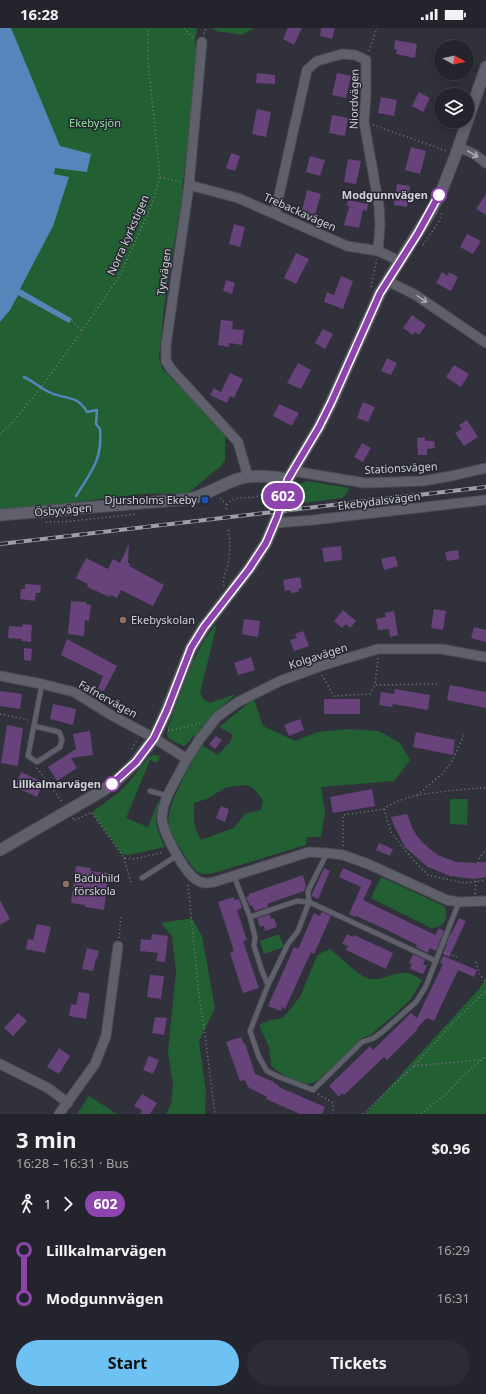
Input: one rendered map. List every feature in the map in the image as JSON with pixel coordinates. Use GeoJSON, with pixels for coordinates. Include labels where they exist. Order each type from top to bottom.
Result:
{"type":"FeatureCollection","features":[{"type":"Feature","properties":{"kind":"street","name":"Tyrvägen"},"geometry":{"type":"LineString","coordinates":[[202,42],[189,185],[166,345],[166,361],[238,442],[248,477]]}},
{"type":"Feature","properties":{"kind":"street","name":"Niordvägen"},"geometry":{"type":"LineString","coordinates":[[275,213],[307,70],[317,61],[342,54],[355,55],[366,60],[364,122],[379,206],[380,225],[378,251]]}},
{"type":"Feature","properties":{"kind":"street"},"geometry":{"type":"LineString","coordinates":[[0,850],[66,807],[102,791],[116,781],[136,762],[154,738],[167,710],[191,648],[204,627],[249,569],[266,543],[275,523],[291,475],[331,403],[380,293],[430,213],[442,190],[486,67]]}},
{"type":"Feature","properties":{"kind":"street"},"geometry":{"type":"LineString","coordinates":[[458,147],[474,154],[486,163]]}},
{"type":"Feature","properties":{"kind":"street","name":"Trebackavägen"},"geometry":{"type":"LineString","coordinates":[[189,185],[238,198],[347,246],[378,251],[400,261]]}},
{"type":"Feature","properties":{"kind":"street"},"geometry":{"type":"LineString","coordinates":[[387,281],[414,294],[486,343]]}},
{"type":"Feature","properties":{"kind":"street","name":"Stationsvägen"},"geometry":{"type":"LineString","coordinates":[[291,475],[365,483],[423,481],[486,468]]}},
{"type":"Feature","properties":{"kind":"street","name":"Ösbyvägen"},"geometry":{"type":"LineString","coordinates":[[0,515],[189,499],[202,496],[238,479],[257,476],[273,477],[291,475]]}},
{"type":"Feature","properties":{"kind":"street","name":"Ekebydalsvägen"},"geometry":{"type":"LineString","coordinates":[[275,523],[328,519],[486,500]]}},
{"type":"Feature","properties":{"kind":"street","name":"Kolgavägen"},"geometry":{"type":"LineString","coordinates":[[187,759],[199,740],[215,720],[238,702],[280,681],[318,668],[378,649],[441,649],[486,657]]}},
{"type":"Feature","properties":{"kind":"street","name":"Fafnervägen"},"geometry":{"type":"LineString","coordinates":[[0,676],[74,692],[111,715],[154,738]]}},
{"type":"Feature","properties":{"kind":"street"},"geometry":{"type":"LineString","coordinates":[[154,738],[187,759],[168,796],[162,816],[163,826],[168,838],[194,879],[208,884],[309,852],[327,853],[343,855],[368,864],[447,900],[459,902],[486,901]]}},
{"type":"Feature","properties":{"kind":"street"},"geometry":{"type":"LineString","coordinates":[[60,1114],[95,1064],[106,1036],[118,946]]}},
{"type":"Feature","properties":{"kind":"street"},"geometry":{"type":"LineString","coordinates":[[0,1064],[48,1088],[68,1103]]}},
{"type":"Feature","properties":{"kind":"lane"},"geometry":{"type":"LineString","coordinates":[[34,724],[59,732],[62,739],[60,747],[37,762],[28,756],[34,724],[42,684]]}},
{"type":"Feature","properties":{"kind":"lane"},"geometry":{"type":"LineString","coordinates":[[150,791],[168,796]]}},
{"type":"Feature","properties":{"kind":"lane"},"geometry":{"type":"LineString","coordinates":[[142,878],[176,852]]}},
{"type":"Feature","properties":{"kind":"lane"},"geometry":{"type":"LineString","coordinates":[[327,853],[308,891],[309,902],[298,931],[288,944],[268,984],[250,1031],[259,1057],[267,1071],[313,1090],[362,1042],[374,1038],[416,1002],[426,986],[459,902]]}},
{"type":"Feature","properties":{"kind":"lane"},"geometry":{"type":"LineString","coordinates":[[234,876],[250,918],[255,937],[254,946],[268,984]]}},
{"type":"Feature","properties":{"kind":"lane"},"geometry":{"type":"LineString","coordinates":[[250,918],[297,901],[309,902],[436,961]]}},
{"type":"Feature","properties":{"kind":"path","name":"Norra kyrkstigen"},"geometry":{"type":"LineString","coordinates":[[0,434],[10,425],[40,389],[119,277],[151,207],[160,177],[148,61],[148,28]]}},
{"type":"Feature","properties":{"kind":"path"},"geometry":{"type":"LineString","coordinates":[[184,28],[198,43],[202,42]]}},
{"type":"Feature","properties":{"kind":"path"},"geometry":{"type":"LineString","coordinates":[[366,60],[377,28]]}},
{"type":"Feature","properties":{"kind":"path"},"geometry":{"type":"LineString","coordinates":[[364,122],[447,151],[458,147]]}},
{"type":"Feature","properties":{"kind":"path"},"geometry":{"type":"LineString","coordinates":[[160,177],[189,185]]}},
{"type":"Feature","properties":{"kind":"path"},"geometry":{"type":"LineString","coordinates":[[423,245],[440,220],[444,208]]}},
{"type":"Feature","properties":{"kind":"path"},"geometry":{"type":"LineString","coordinates":[[372,287],[378,251]]}},
{"type":"Feature","properties":{"kind":"path"},"geometry":{"type":"LineString","coordinates":[[12,289],[72,322],[82,331]]}},
{"type":"Feature","properties":{"kind":"path"},"geometry":{"type":"LineString","coordinates":[[226,510],[227,505],[232,500],[259,497],[263,495],[267,492],[273,477]]}},
{"type":"Feature","properties":{"kind":"path"},"geometry":{"type":"LineString","coordinates":[[218,496],[227,505]]}},
{"type":"Feature","properties":{"kind":"path"},"geometry":{"type":"LineString","coordinates":[[226,589],[223,583],[230,557],[228,527]]}},
{"type":"Feature","properties":{"kind":"path"},"geometry":{"type":"LineString","coordinates":[[318,668],[334,696],[370,694],[376,685],[378,649]]}},
{"type":"Feature","properties":{"kind":"path"},"geometry":{"type":"LineString","coordinates":[[376,685],[438,684]]}},
{"type":"Feature","properties":{"kind":"path"},"geometry":{"type":"LineString","coordinates":[[0,714],[34,724]]}},
{"type":"Feature","properties":{"kind":"path"},"geometry":{"type":"LineString","coordinates":[[166,730],[173,730],[215,720]]}},
{"type":"Feature","properties":{"kind":"path"},"geometry":{"type":"LineString","coordinates":[[417,795],[442,774],[452,761],[465,733]]}},
{"type":"Feature","properties":{"kind":"path"},"geometry":{"type":"LineString","coordinates":[[37,762],[37,768],[66,807],[74,821],[91,812],[124,858],[131,883]]}},
{"type":"Feature","properties":{"kind":"path"},"geometry":{"type":"LineString","coordinates":[[343,855],[343,815],[384,809],[389,805],[417,795],[486,788]]}},
{"type":"Feature","properties":{"kind":"path"},"geometry":{"type":"LineString","coordinates":[[384,809],[391,832],[414,862],[428,875],[464,883],[476,880],[486,880]]}},
{"type":"Feature","properties":{"kind":"path"},"geometry":{"type":"LineString","coordinates":[[478,863],[486,849]]}},
{"type":"Feature","properties":{"kind":"path"},"geometry":{"type":"LineString","coordinates":[[124,858],[134,859],[176,852]]}},
{"type":"Feature","properties":{"kind":"path"},"geometry":{"type":"LineString","coordinates":[[188,871],[198,996],[205,1035],[215,1114]]}},
{"type":"Feature","properties":{"kind":"path"},"geometry":{"type":"LineString","coordinates":[[474,901],[476,880]]}},
{"type":"Feature","properties":{"kind":"path"},"geometry":{"type":"LineString","coordinates":[[118,946],[121,916]]}},
{"type":"Feature","properties":{"kind":"path"},"geometry":{"type":"LineString","coordinates":[[440,951],[457,957]]}},
{"type":"Feature","properties":{"kind":"path"},"geometry":{"type":"LineString","coordinates":[[476,962],[480,975],[486,982]]}},
{"type":"Feature","properties":{"kind":"path"},"geometry":{"type":"LineString","coordinates":[[363,1114],[414,1066],[455,1021],[486,991]]}},
{"type":"Feature","properties":{"kind":"path"},"geometry":{"type":"LineString","coordinates":[[421,1114],[446,1094],[480,1060],[486,1056]]}},
{"type":"Feature","properties":{"kind":"path"},"geometry":{"type":"LineString","coordinates":[[414,1066],[480,1060]]}},
{"type":"Feature","properties":{"kind":"path"},"geometry":{"type":"LineString","coordinates":[[313,1090],[333,1103],[333,1114]]}},
{"type":"Feature","properties":{"kind":"green space","name":"Ekebysjön"},"geometry":{"type":"Polygon","coordinates":[[[0,28],[197,28],[195,43],[198,54],[199,71],[183,190],[164,308],[159,358],[162,368],[169,376],[225,432],[225,461],[221,467],[189,493],[142,494],[0,511],[0,28]]]}},
{"type":"Feature","properties":{"kind":"green space"},"geometry":{"type":"Polygon","coordinates":[[[213,28],[254,28],[242,35],[216,31],[213,28]]]}},
{"type":"Feature","properties":{"kind":"green space"},"geometry":{"type":"Polygon","coordinates":[[[308,481],[349,488],[347,493],[342,498],[289,505],[293,493],[297,487],[308,481]]]}},
{"type":"Feature","properties":{"kind":"green space"},"geometry":{"type":"Polygon","coordinates":[[[217,624],[200,693],[203,699],[210,703],[236,694],[214,714],[195,737],[193,736],[184,746],[169,739],[167,734],[168,727],[194,659],[201,646],[217,624]]]}},
{"type":"Feature","properties":{"kind":"green space"},"geometry":{"type":"Polygon","coordinates":[[[254,699],[263,726],[295,741],[318,732],[347,729],[379,731],[400,743],[410,760],[394,781],[321,787],[325,812],[321,837],[307,837],[306,845],[217,872],[202,874],[193,868],[177,843],[169,827],[169,818],[171,808],[180,785],[202,745],[218,755],[230,742],[233,735],[219,727],[254,699]],[[246,785],[227,787],[206,799],[194,803],[195,826],[201,840],[234,828],[245,814],[261,810],[263,800],[253,788],[246,785]]]}},
{"type":"Feature","properties":{"kind":"green space"},"geometry":{"type":"Polygon","coordinates":[[[153,755],[160,757],[157,763],[150,760],[126,818],[148,827],[159,799],[156,823],[165,847],[129,855],[122,854],[93,814],[93,811],[117,794],[149,757],[153,755]]]}},
{"type":"Feature","properties":{"kind":"green space"},"geometry":{"type":"Polygon","coordinates":[[[450,799],[468,799],[467,825],[450,824],[450,799]]]}},
{"type":"Feature","properties":{"kind":"green space"},"geometry":{"type":"Polygon","coordinates":[[[381,877],[444,906],[446,910],[445,921],[439,926],[431,928],[371,898],[381,877]]]}},
{"type":"Feature","properties":{"kind":"green space"},"geometry":{"type":"Polygon","coordinates":[[[192,918],[202,936],[215,1008],[199,1041],[206,1093],[205,1114],[166,1114],[171,1104],[173,1085],[168,1051],[176,972],[172,936],[161,923],[192,918]]]}},
{"type":"Feature","properties":{"kind":"green space"},"geometry":{"type":"Polygon","coordinates":[[[279,934],[284,947],[264,954],[260,941],[279,934]]]}},
{"type":"Feature","properties":{"kind":"green space"},"geometry":{"type":"Polygon","coordinates":[[[330,949],[367,978],[377,979],[408,973],[422,980],[411,999],[370,1035],[360,1039],[353,1048],[317,1081],[306,1084],[299,1083],[271,1066],[269,1047],[259,1025],[270,1020],[283,1018],[300,997],[317,956],[330,949]]]}},
{"type":"Feature","properties":{"kind":"green space"},"geometry":{"type":"Polygon","coordinates":[[[486,979],[486,1114],[365,1114],[479,989],[486,979]]]}},
{"type":"Feature","properties":{"kind":"green space"},"geometry":{"type":"Polygon","coordinates":[[[89,1096],[117,1114],[77,1114],[89,1096]]]}},
{"type":"Feature","properties":{"kind":"water","name":"Ekebysjön"},"geometry":{"type":"Polygon","coordinates":[[[0,28],[11,28],[60,146],[91,154],[87,172],[55,168],[54,174],[69,177],[53,226],[20,289],[72,319],[69,323],[18,295],[10,310],[0,322],[0,28]]]}},
{"type":"Feature","properties":{"kind":"building"},"geometry":{"type":"Polygon","coordinates":[[[288,28],[302,28],[294,45],[283,39],[288,28]]]}},
{"type":"Feature","properties":{"kind":"building"},"geometry":{"type":"Polygon","coordinates":[[[321,28],[335,28],[332,39],[320,36],[321,28]]]}},
{"type":"Feature","properties":{"kind":"building"},"geometry":{"type":"Polygon","coordinates":[[[395,40],[417,44],[415,58],[396,54],[397,50],[394,49],[395,40]]]}},
{"type":"Feature","properties":{"kind":"building"},"geometry":{"type":"Polygon","coordinates":[[[257,73],[275,75],[275,84],[256,83],[257,73]]]}},
{"type":"Feature","properties":{"kind":"building"},"geometry":{"type":"Polygon","coordinates":[[[337,73],[351,76],[346,98],[332,95],[337,73]]]}},
{"type":"Feature","properties":{"kind":"building"},"geometry":{"type":"Polygon","coordinates":[[[419,92],[430,98],[423,112],[412,106],[419,92]]]}},
{"type":"Feature","properties":{"kind":"building"},"geometry":{"type":"Polygon","coordinates":[[[381,97],[397,100],[394,116],[378,113],[381,97]]]}},
{"type":"Feature","properties":{"kind":"building"},"geometry":{"type":"Polygon","coordinates":[[[257,109],[271,112],[266,137],[252,134],[257,109]]]}},
{"type":"Feature","properties":{"kind":"building"},"geometry":{"type":"Polygon","coordinates":[[[332,115],[348,118],[345,136],[329,133],[332,115]]]}},
{"type":"Feature","properties":{"kind":"building"},"geometry":{"type":"Polygon","coordinates":[[[411,147],[426,151],[420,174],[405,170],[411,147]]]}},
{"type":"Feature","properties":{"kind":"building"},"geometry":{"type":"Polygon","coordinates":[[[231,153],[240,156],[235,171],[226,168],[231,153]]]}},
{"type":"Feature","properties":{"kind":"building"},"geometry":{"type":"Polygon","coordinates":[[[310,156],[325,160],[320,176],[306,172],[310,156]]]}},
{"type":"Feature","properties":{"kind":"building"},"geometry":{"type":"Polygon","coordinates":[[[348,159],[361,161],[356,184],[344,182],[348,159]]]}},
{"type":"Feature","properties":{"kind":"building"},"geometry":{"type":"Polygon","coordinates":[[[397,184],[410,186],[407,207],[394,205],[397,184]]]}},
{"type":"Feature","properties":{"kind":"building"},"geometry":{"type":"Polygon","coordinates":[[[307,190],[321,194],[315,215],[302,211],[307,190]]]}},
{"type":"Feature","properties":{"kind":"building"},"geometry":{"type":"Polygon","coordinates":[[[486,194],[486,215],[476,209],[486,194]]]}},
{"type":"Feature","properties":{"kind":"building"},"geometry":{"type":"Polygon","coordinates":[[[348,200],[368,204],[367,211],[363,210],[359,228],[344,225],[349,207],[355,208],[347,206],[348,200]]]}},
{"type":"Feature","properties":{"kind":"building"},"geometry":{"type":"Polygon","coordinates":[[[234,224],[245,227],[240,247],[229,244],[234,224]]]}},
{"type":"Feature","properties":{"kind":"building"},"geometry":{"type":"Polygon","coordinates":[[[467,234],[481,241],[473,254],[460,247],[467,234]]]}},
{"type":"Feature","properties":{"kind":"building"},"geometry":{"type":"Polygon","coordinates":[[[296,253],[309,259],[296,284],[284,278],[296,253]]]}},
{"type":"Feature","properties":{"kind":"building"},"geometry":{"type":"Polygon","coordinates":[[[442,272],[448,276],[449,272],[458,277],[451,291],[436,283],[442,272]]]}},
{"type":"Feature","properties":{"kind":"building"},"geometry":{"type":"Polygon","coordinates":[[[341,276],[353,281],[343,309],[324,302],[327,292],[334,295],[341,276]]]}},
{"type":"Feature","properties":{"kind":"building"},"geometry":{"type":"Polygon","coordinates":[[[226,280],[235,283],[232,294],[223,291],[226,280]]]}},
{"type":"Feature","properties":{"kind":"building"},"geometry":{"type":"Polygon","coordinates":[[[412,315],[426,325],[419,335],[415,332],[413,335],[403,328],[412,315]]]}},
{"type":"Feature","properties":{"kind":"building"},"geometry":{"type":"Polygon","coordinates":[[[221,320],[233,321],[232,329],[244,330],[242,345],[229,343],[229,347],[218,345],[221,320]]]}},
{"type":"Feature","properties":{"kind":"building"},"geometry":{"type":"Polygon","coordinates":[[[323,329],[333,334],[325,349],[315,343],[323,329]]]}},
{"type":"Feature","properties":{"kind":"building"},"geometry":{"type":"Polygon","coordinates":[[[387,358],[397,363],[391,375],[381,371],[387,358]]]}},
{"type":"Feature","properties":{"kind":"building"},"geometry":{"type":"Polygon","coordinates":[[[298,363],[311,370],[301,389],[287,383],[298,363]]]}},
{"type":"Feature","properties":{"kind":"building"},"geometry":{"type":"Polygon","coordinates":[[[454,365],[469,374],[461,387],[446,377],[454,365]]]}},
{"type":"Feature","properties":{"kind":"building"},"geometry":{"type":"Polygon","coordinates":[[[230,373],[243,379],[234,398],[230,396],[227,403],[210,395],[214,388],[221,392],[230,373]]]}},
{"type":"Feature","properties":{"kind":"building"},"geometry":{"type":"Polygon","coordinates":[[[363,402],[375,407],[368,422],[357,418],[363,402]]]}},
{"type":"Feature","properties":{"kind":"building"},"geometry":{"type":"Polygon","coordinates":[[[279,404],[299,413],[292,426],[273,416],[279,404]]]}},
{"type":"Feature","properties":{"kind":"building"},"geometry":{"type":"Polygon","coordinates":[[[467,420],[478,437],[464,446],[455,433],[462,429],[459,425],[467,420]]]}},
{"type":"Feature","properties":{"kind":"building"},"geometry":{"type":"Polygon","coordinates":[[[425,437],[425,441],[434,441],[435,448],[427,449],[427,455],[418,455],[417,438],[425,437]]]}},
{"type":"Feature","properties":{"kind":"building"},"geometry":{"type":"Polygon","coordinates":[[[362,443],[371,448],[363,462],[354,457],[362,443]]]}},
{"type":"Feature","properties":{"kind":"building"},"geometry":{"type":"Polygon","coordinates":[[[129,544],[129,566],[164,585],[153,606],[121,590],[117,598],[111,595],[110,597],[87,587],[88,584],[76,578],[86,558],[108,569],[113,559],[120,563],[129,544]]]}},
{"type":"Feature","properties":{"kind":"building"},"geometry":{"type":"Polygon","coordinates":[[[341,546],[342,560],[324,562],[322,548],[341,546]]]}},
{"type":"Feature","properties":{"kind":"building"},"geometry":{"type":"Polygon","coordinates":[[[458,550],[459,559],[447,561],[445,552],[458,550]]]}},
{"type":"Feature","properties":{"kind":"building"},"geometry":{"type":"Polygon","coordinates":[[[395,556],[398,566],[384,570],[381,559],[395,556]]]}},
{"type":"Feature","properties":{"kind":"building"},"geometry":{"type":"Polygon","coordinates":[[[300,577],[302,588],[298,589],[299,592],[291,593],[290,590],[285,591],[283,580],[300,577]]]}},
{"type":"Feature","properties":{"kind":"building"},"geometry":{"type":"Polygon","coordinates":[[[25,584],[41,585],[40,593],[36,593],[35,601],[20,599],[21,589],[25,589],[25,584]]]}},
{"type":"Feature","properties":{"kind":"building"},"geometry":{"type":"Polygon","coordinates":[[[71,601],[86,602],[86,604],[91,605],[89,621],[85,620],[84,636],[68,634],[71,601]]]}},
{"type":"Feature","properties":{"kind":"building"},"geometry":{"type":"Polygon","coordinates":[[[434,609],[446,611],[443,630],[431,628],[434,609]]]}},
{"type":"Feature","properties":{"kind":"building"},"geometry":{"type":"Polygon","coordinates":[[[343,610],[356,621],[350,628],[346,624],[342,628],[334,621],[343,610]]]}},
{"type":"Feature","properties":{"kind":"building"},"geometry":{"type":"Polygon","coordinates":[[[394,611],[398,635],[390,637],[389,629],[378,630],[376,619],[386,617],[385,613],[394,611]]]}},
{"type":"Feature","properties":{"kind":"building"},"geometry":{"type":"Polygon","coordinates":[[[244,619],[260,621],[258,637],[242,634],[244,619]]]}},
{"type":"Feature","properties":{"kind":"building"},"geometry":{"type":"Polygon","coordinates":[[[23,624],[32,625],[31,642],[21,641],[22,639],[8,638],[9,626],[22,627],[23,624]]]}},
{"type":"Feature","properties":{"kind":"building"},"geometry":{"type":"Polygon","coordinates":[[[474,627],[486,630],[486,642],[471,638],[474,627]]]}},
{"type":"Feature","properties":{"kind":"building"},"geometry":{"type":"Polygon","coordinates":[[[303,631],[309,646],[294,651],[290,640],[297,638],[295,634],[303,631]]]}},
{"type":"Feature","properties":{"kind":"building"},"geometry":{"type":"Polygon","coordinates":[[[67,639],[117,666],[104,691],[98,689],[103,676],[61,655],[67,639]]]}},
{"type":"Feature","properties":{"kind":"building"},"geometry":{"type":"Polygon","coordinates":[[[24,648],[32,649],[31,661],[24,660],[24,648]]]}},
{"type":"Feature","properties":{"kind":"building"},"geometry":{"type":"Polygon","coordinates":[[[251,657],[255,670],[238,675],[234,663],[251,657]]]}},
{"type":"Feature","properties":{"kind":"building"},"geometry":{"type":"Polygon","coordinates":[[[450,685],[486,692],[486,708],[447,700],[450,685]]]}},
{"type":"Feature","properties":{"kind":"building"},"geometry":{"type":"Polygon","coordinates":[[[395,689],[430,695],[428,710],[393,704],[392,707],[379,705],[381,692],[394,694],[395,689]]]}},
{"type":"Feature","properties":{"kind":"building"},"geometry":{"type":"Polygon","coordinates":[[[0,691],[22,694],[20,709],[0,706],[0,691]]]}},
{"type":"Feature","properties":{"kind":"building"},"geometry":{"type":"Polygon","coordinates":[[[324,699],[360,699],[360,714],[324,714],[324,699]]]}},
{"type":"Feature","properties":{"kind":"building"},"geometry":{"type":"Polygon","coordinates":[[[53,704],[76,709],[73,725],[50,719],[53,704]]]}},
{"type":"Feature","properties":{"kind":"building"},"geometry":{"type":"Polygon","coordinates":[[[300,719],[304,730],[289,736],[284,725],[300,719]]]}},
{"type":"Feature","properties":{"kind":"building"},"geometry":{"type":"Polygon","coordinates":[[[7,725],[23,728],[18,766],[1,763],[7,725]]]}},
{"type":"Feature","properties":{"kind":"building"},"geometry":{"type":"Polygon","coordinates":[[[90,731],[93,755],[71,758],[77,768],[57,781],[48,767],[76,749],[73,734],[90,731]]]}},
{"type":"Feature","properties":{"kind":"building"},"geometry":{"type":"Polygon","coordinates":[[[416,732],[455,740],[453,755],[413,747],[416,732]]]}},
{"type":"Feature","properties":{"kind":"building"},"geometry":{"type":"Polygon","coordinates":[[[216,736],[222,740],[215,749],[209,744],[216,736]]]}},
{"type":"Feature","properties":{"kind":"building"},"geometry":{"type":"Polygon","coordinates":[[[21,772],[43,782],[37,797],[15,787],[21,772]]]}},
{"type":"Feature","properties":{"kind":"building"},"geometry":{"type":"Polygon","coordinates":[[[372,789],[375,806],[333,813],[330,797],[372,789]]]}},
{"type":"Feature","properties":{"kind":"building"},"geometry":{"type":"Polygon","coordinates":[[[221,806],[229,809],[225,822],[216,818],[221,806]]]}},
{"type":"Feature","properties":{"kind":"building"},"geometry":{"type":"Polygon","coordinates":[[[407,814],[417,836],[431,850],[438,855],[456,862],[486,862],[486,877],[474,879],[450,876],[428,867],[405,847],[394,826],[391,817],[407,814]]]}},
{"type":"Feature","properties":{"kind":"building"},"geometry":{"type":"Polygon","coordinates":[[[379,843],[393,849],[390,856],[376,850],[379,843]]]}},
{"type":"Feature","properties":{"kind":"building"},"geometry":{"type":"Polygon","coordinates":[[[76,866],[91,868],[90,871],[109,873],[104,910],[71,903],[76,866]]]}},
{"type":"Feature","properties":{"kind":"building"},"geometry":{"type":"Polygon","coordinates":[[[324,868],[330,871],[318,899],[312,896],[312,894],[324,868]]]}},
{"type":"Feature","properties":{"kind":"building"},"geometry":{"type":"Polygon","coordinates":[[[343,868],[372,881],[363,900],[435,935],[439,928],[444,931],[436,951],[430,948],[428,953],[416,947],[417,945],[387,930],[349,914],[361,887],[339,877],[343,868]]]}},
{"type":"Feature","properties":{"kind":"building"},"geometry":{"type":"Polygon","coordinates":[[[303,875],[306,886],[304,891],[267,904],[268,907],[255,911],[252,905],[250,906],[246,897],[249,896],[249,894],[303,875]]]}},
{"type":"Feature","properties":{"kind":"building"},"geometry":{"type":"Polygon","coordinates":[[[234,897],[234,900],[239,899],[242,908],[237,910],[247,940],[243,941],[259,988],[243,993],[230,953],[234,951],[218,902],[234,897]]]}},
{"type":"Feature","properties":{"kind":"building"},"geometry":{"type":"Polygon","coordinates":[[[0,900],[10,919],[0,925],[0,900]]]}},
{"type":"Feature","properties":{"kind":"building"},"geometry":{"type":"Polygon","coordinates":[[[322,912],[331,916],[314,954],[311,952],[285,1009],[282,1007],[281,1011],[268,1006],[294,947],[298,949],[314,913],[320,916],[322,912]]]}},
{"type":"Feature","properties":{"kind":"building"},"geometry":{"type":"Polygon","coordinates":[[[270,914],[271,919],[274,918],[277,927],[265,931],[264,926],[260,927],[257,918],[270,914]]]}},
{"type":"Feature","properties":{"kind":"building"},"geometry":{"type":"Polygon","coordinates":[[[459,918],[466,921],[449,957],[443,954],[450,934],[459,918]]]}},
{"type":"Feature","properties":{"kind":"building"},"geometry":{"type":"Polygon","coordinates":[[[37,924],[51,927],[45,953],[26,949],[28,939],[33,940],[37,924]]]}},
{"type":"Feature","properties":{"kind":"building"},"geometry":{"type":"Polygon","coordinates":[[[152,934],[168,936],[165,962],[156,961],[158,953],[140,951],[141,939],[151,940],[152,934]]]}},
{"type":"Feature","properties":{"kind":"building"},"geometry":{"type":"Polygon","coordinates":[[[347,934],[353,937],[354,935],[393,953],[386,969],[346,950],[348,946],[342,944],[347,934]]]}},
{"type":"Feature","properties":{"kind":"building"},"geometry":{"type":"Polygon","coordinates":[[[87,948],[99,951],[93,971],[82,969],[87,948]]]}},
{"type":"Feature","properties":{"kind":"building"},"geometry":{"type":"Polygon","coordinates":[[[413,954],[425,960],[423,964],[427,966],[423,974],[410,969],[412,964],[409,963],[413,954]]]}},
{"type":"Feature","properties":{"kind":"building"},"geometry":{"type":"Polygon","coordinates":[[[443,956],[477,970],[474,977],[458,970],[434,1021],[427,1018],[387,1060],[384,1057],[344,1095],[342,1093],[339,1097],[329,1086],[370,1046],[373,1050],[411,1013],[417,1018],[443,964],[440,963],[443,956]]]}},
{"type":"Feature","properties":{"kind":"building"},"geometry":{"type":"Polygon","coordinates":[[[150,975],[164,976],[161,999],[147,997],[150,975]]]}},
{"type":"Feature","properties":{"kind":"building"},"geometry":{"type":"Polygon","coordinates":[[[79,992],[90,994],[86,1019],[69,1016],[71,1004],[76,1005],[79,992]]]}},
{"type":"Feature","properties":{"kind":"building"},"geometry":{"type":"Polygon","coordinates":[[[18,1013],[27,1021],[13,1036],[4,1028],[18,1013]]]}},
{"type":"Feature","properties":{"kind":"building"},"geometry":{"type":"Polygon","coordinates":[[[155,1017],[167,1018],[164,1035],[152,1033],[155,1017]]]}},
{"type":"Feature","properties":{"kind":"building"},"geometry":{"type":"Polygon","coordinates":[[[241,1037],[244,1044],[245,1043],[255,1074],[272,1081],[279,1087],[325,1107],[322,1114],[300,1114],[266,1099],[267,1097],[248,1087],[245,1080],[240,1081],[226,1042],[241,1037]]]}},
{"type":"Feature","properties":{"kind":"building"},"geometry":{"type":"Polygon","coordinates":[[[59,1048],[70,1056],[59,1074],[47,1067],[59,1048]]]}},
{"type":"Feature","properties":{"kind":"building"},"geometry":{"type":"Polygon","coordinates":[[[149,1056],[159,1060],[153,1074],[143,1070],[149,1056]]]}},
{"type":"Feature","properties":{"kind":"building"},"geometry":{"type":"Polygon","coordinates":[[[142,1094],[157,1103],[150,1114],[140,1114],[142,1110],[134,1106],[142,1094]]]}},
{"type":"Feature","properties":{"kind":"waterway"},"geometry":{"type":"LineString","coordinates":[[24,377],[49,392],[79,402],[87,412],[97,410],[96,424],[100,429],[100,449],[95,465],[76,496]]}},
{"type":"Feature","properties":{"kind":"railway"},"geometry":{"type":"LineString","coordinates":[[0,544],[486,487]]}},
{"type":"Feature","properties":{"kind":"bus line","name":"602"},"geometry":{"type":"LineString","coordinates":[[112,784],[136,762],[154,738],[167,710],[191,648],[204,627],[249,569],[266,543],[273,529],[288,479],[319,427],[331,403],[380,293],[418,233],[439,195]]}},
{"type":"Feature","properties":{"kind":"place","name":"Modgunnvägen"},"geometry":{"type":"Point","coordinates":[439,195]}},
{"type":"Feature","properties":{"kind":"place","name":"Djursholms Ekeby"},"geometry":{"type":"Point","coordinates":[205,500]}},
{"type":"Feature","properties":{"kind":"place","name":"Ekebyskolan"},"geometry":{"type":"Point","coordinates":[123,620]}},
{"type":"Feature","properties":{"kind":"place","name":"Lillkalmarvägen"},"geometry":{"type":"Point","coordinates":[112,784]}},
{"type":"Feature","properties":{"kind":"place","name":"Baduhild förskola"},"geometry":{"type":"Point","coordinates":[66,884]}}]}
